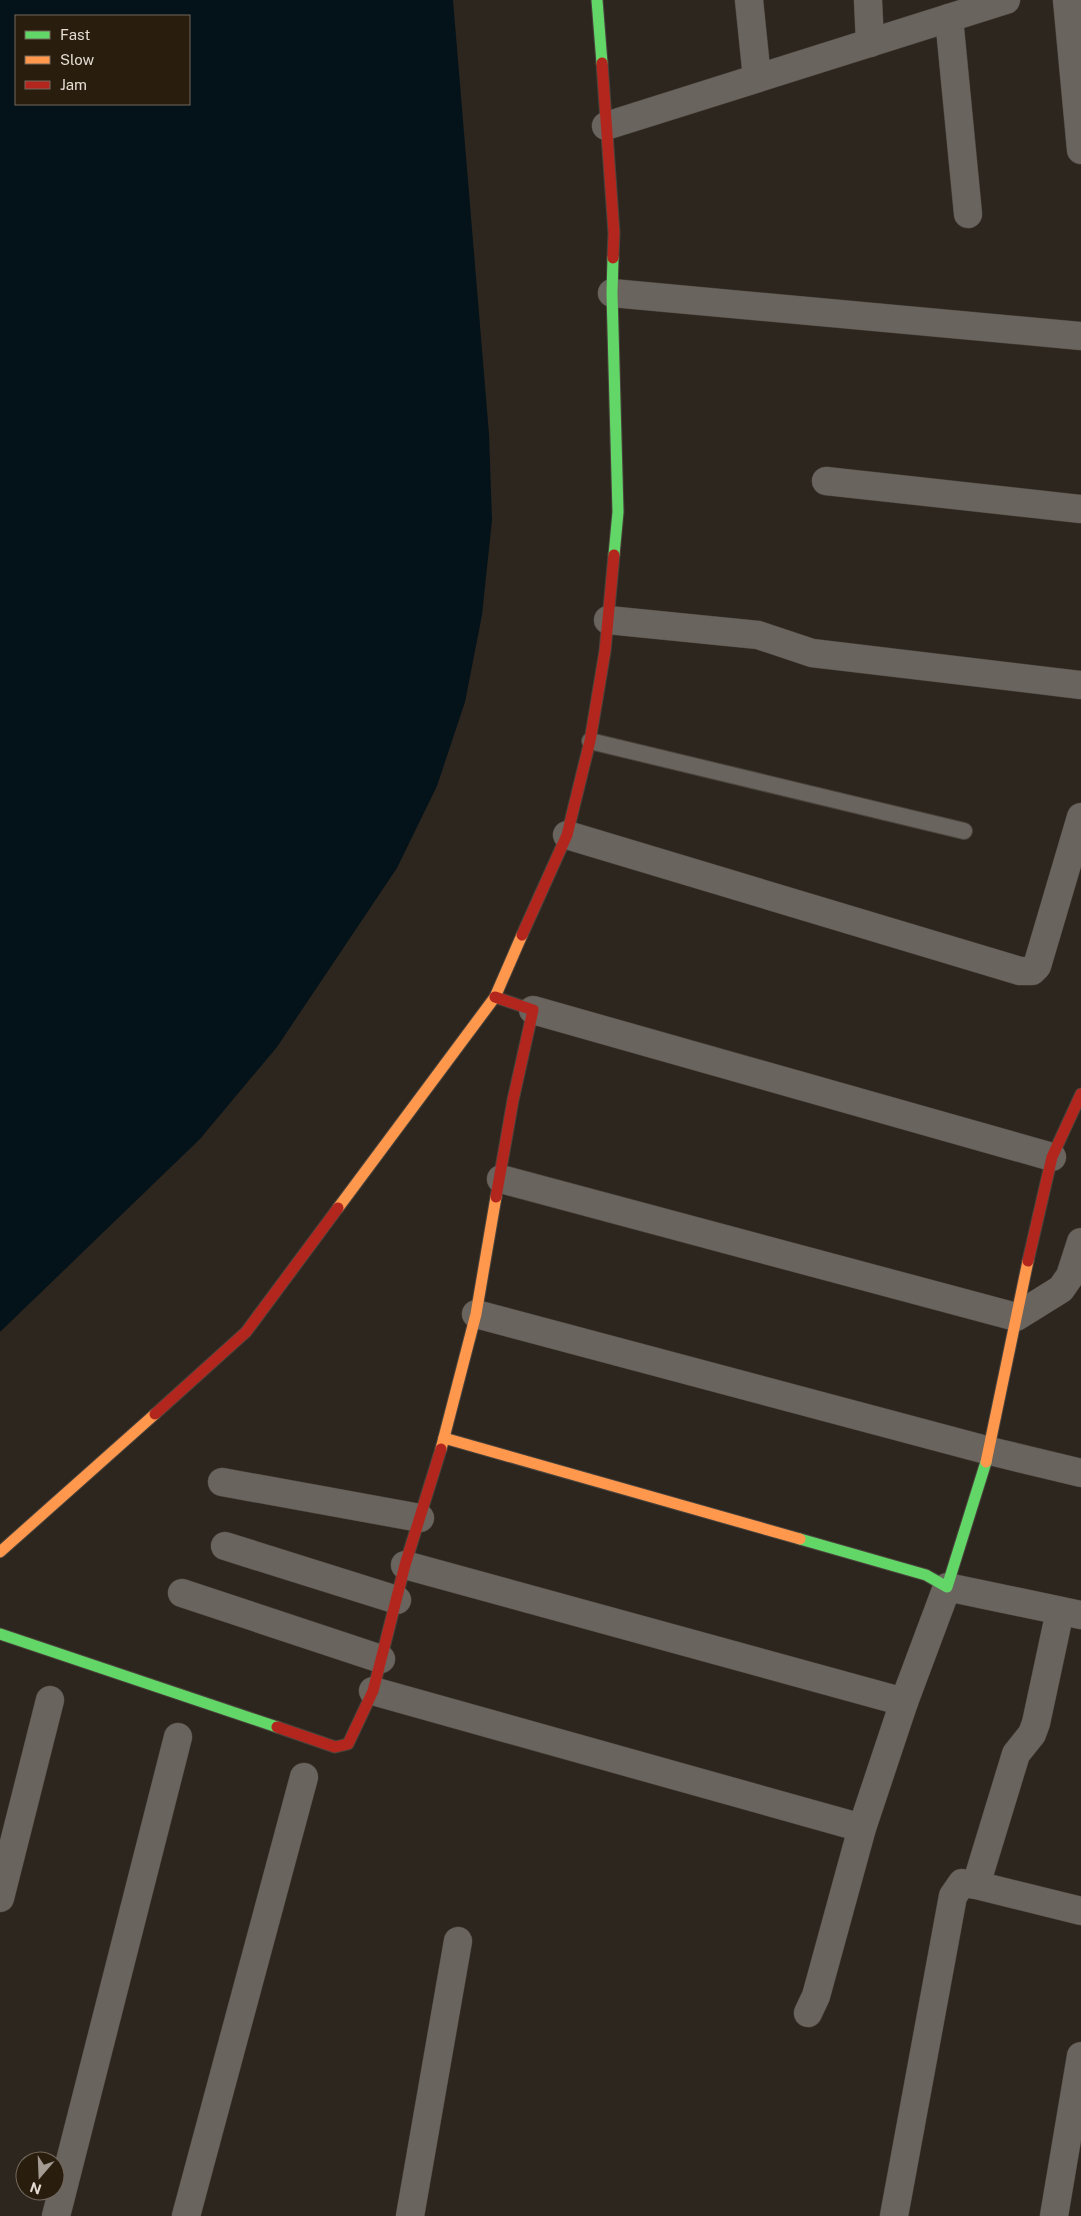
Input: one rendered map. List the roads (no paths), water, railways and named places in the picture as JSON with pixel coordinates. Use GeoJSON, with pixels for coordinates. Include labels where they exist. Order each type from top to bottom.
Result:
{"type":"FeatureCollection","features":[{"type":"Feature","properties":{"kind":"street"},"geometry":{"type":"LineString","coordinates":[[0,1552],[246,1332],[494,997],[567,835],[590,741],[608,620],[618,512],[612,293],[614,233],[597,0]]}},
{"type":"Feature","properties":{"kind":"street"},"geometry":{"type":"LineString","coordinates":[[748,0],[756,78]]}},
{"type":"Feature","properties":{"kind":"street"},"geometry":{"type":"LineString","coordinates":[[868,0],[870,43]]}},
{"type":"Feature","properties":{"kind":"street"},"geometry":{"type":"LineString","coordinates":[[1067,0],[1081,150]]}},
{"type":"Feature","properties":{"kind":"street"},"geometry":{"type":"LineString","coordinates":[[606,126],[949,18],[991,2]]}},
{"type":"Feature","properties":{"kind":"street"},"geometry":{"type":"LineString","coordinates":[[949,18],[968,214]]}},
{"type":"Feature","properties":{"kind":"street"},"geometry":{"type":"LineString","coordinates":[[612,293],[1081,336]]}},
{"type":"Feature","properties":{"kind":"street"},"geometry":{"type":"LineString","coordinates":[[826,481],[1081,509]]}},
{"type":"Feature","properties":{"kind":"street"},"geometry":{"type":"LineString","coordinates":[[608,620],[758,635],[812,653],[1081,685]]}},
{"type":"Feature","properties":{"kind":"street"},"geometry":{"type":"LineString","coordinates":[[567,835],[1020,971],[1032,971],[1037,966],[1081,817]]}},
{"type":"Feature","properties":{"kind":"street"},"geometry":{"type":"LineString","coordinates":[[494,997],[533,1010],[1052,1157]]}},
{"type":"Feature","properties":{"kind":"street"},"geometry":{"type":"LineString","coordinates":[[0,1634],[335,1747],[348,1744],[373,1691],[406,1565],[444,1438],[476,1314],[501,1179],[513,1100],[533,1010]]}},
{"type":"Feature","properties":{"kind":"street"},"geometry":{"type":"LineString","coordinates":[[808,2013],[816,1996],[862,1828],[904,1702],[946,1587],[990,1451],[1016,1318],[1052,1157],[1081,1094]]}},
{"type":"Feature","properties":{"kind":"street"},"geometry":{"type":"LineString","coordinates":[[501,1179],[1016,1318],[1061,1288],[1070,1276],[1081,1242]]}},
{"type":"Feature","properties":{"kind":"street"},"geometry":{"type":"LineString","coordinates":[[476,1314],[990,1451],[1081,1473]]}},
{"type":"Feature","properties":{"kind":"street"},"geometry":{"type":"LineString","coordinates":[[444,1438],[926,1575],[946,1587],[1070,1613],[1032,1734],[1016,1754],[976,1885]]}},
{"type":"Feature","properties":{"kind":"street"},"geometry":{"type":"LineString","coordinates":[[222,1482],[420,1518]]}},
{"type":"Feature","properties":{"kind":"street"},"geometry":{"type":"LineString","coordinates":[[225,1546],[397,1600]]}},
{"type":"Feature","properties":{"kind":"street"},"geometry":{"type":"LineString","coordinates":[[406,1565],[904,1702]]}},
{"type":"Feature","properties":{"kind":"street"},"geometry":{"type":"LineString","coordinates":[[182,1593],[381,1659]]}},
{"type":"Feature","properties":{"kind":"street"},"geometry":{"type":"LineString","coordinates":[[373,1691],[862,1828]]}},
{"type":"Feature","properties":{"kind":"street"},"geometry":{"type":"LineString","coordinates":[[0,1898],[50,1700]]}},
{"type":"Feature","properties":{"kind":"street"},"geometry":{"type":"LineString","coordinates":[[56,2216],[178,1737]]}},
{"type":"Feature","properties":{"kind":"street"},"geometry":{"type":"LineString","coordinates":[[186,2216],[304,1777]]}},
{"type":"Feature","properties":{"kind":"street"},"geometry":{"type":"LineString","coordinates":[[894,2216],[953,1896],[962,1883],[1081,1911]]}},
{"type":"Feature","properties":{"kind":"street"},"geometry":{"type":"LineString","coordinates":[[410,2216],[458,1941]]}},
{"type":"Feature","properties":{"kind":"street"},"geometry":{"type":"LineString","coordinates":[[1054,2216],[1081,2056]]}},
{"type":"Feature","properties":{"kind":"lane"},"geometry":{"type":"LineString","coordinates":[[590,741],[964,830]]}}]}
